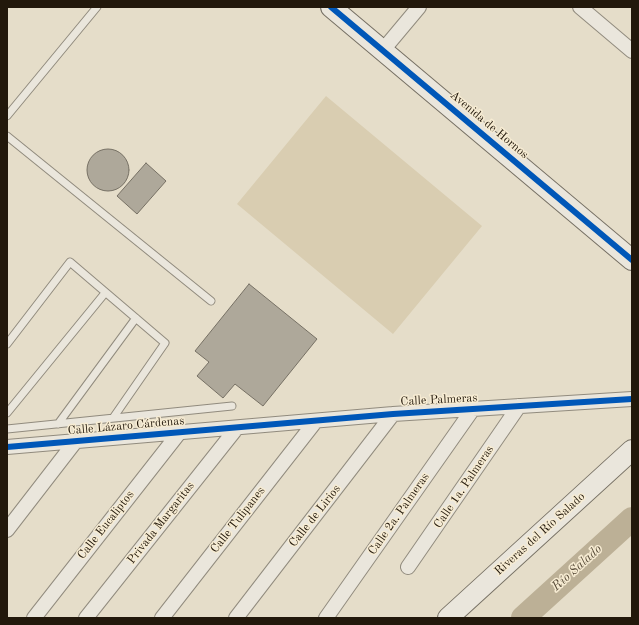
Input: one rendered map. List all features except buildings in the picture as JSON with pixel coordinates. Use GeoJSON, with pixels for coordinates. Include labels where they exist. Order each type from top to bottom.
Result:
{"type":"FeatureCollection","features":[{"type":"Feature","properties":{"kind":"street","name":"Avenida de Hornos"},"geometry":{"type":"LineString","coordinates":[[331,7],[632,260]]}},
{"type":"Feature","properties":{"kind":"street"},"geometry":{"type":"LineString","coordinates":[[383,50],[419,7]]}},
{"type":"Feature","properties":{"kind":"street"},"geometry":{"type":"LineString","coordinates":[[580,7],[632,51]]}},
{"type":"Feature","properties":{"kind":"street","name":"Calle Palmeras"},"geometry":{"type":"LineString","coordinates":[[242,428],[393,414],[632,399]]}},
{"type":"Feature","properties":{"kind":"street","name":"Calle 1a. Palmeras"},"geometry":{"type":"LineString","coordinates":[[408,567],[519,406]]}},
{"type":"Feature","properties":{"kind":"street","name":"Calle 2a. Palmeras"},"geometry":{"type":"LineString","coordinates":[[326,618],[473,410]]}},
{"type":"Feature","properties":{"kind":"street","name":"Calle de Lirios"},"geometry":{"type":"LineString","coordinates":[[236,618],[393,414]]}},
{"type":"Feature","properties":{"kind":"street","name":"Calle Tulipanes"},"geometry":{"type":"LineString","coordinates":[[162,618],[315,422]]}},
{"type":"Feature","properties":{"kind":"street","name":"Calle Lázaro Cárdenas"},"geometry":{"type":"LineString","coordinates":[[7,447],[242,428]]}},
{"type":"Feature","properties":{"kind":"street","name":"Privada Margaritas"},"geometry":{"type":"LineString","coordinates":[[86,618],[242,428]]}},
{"type":"Feature","properties":{"kind":"street","name":"Calle Eucaliptos"},"geometry":{"type":"LineString","coordinates":[[34,618],[179,433]]}},
{"type":"Feature","properties":{"kind":"street"},"geometry":{"type":"LineString","coordinates":[[7,530],[75,442]]}},
{"type":"Feature","properties":{"kind":"street","name":"Riveras del Río Salado"},"geometry":{"type":"LineString","coordinates":[[448,618],[632,450]]}},
{"type":"Feature","properties":{"kind":"lane"},"geometry":{"type":"LineString","coordinates":[[7,116],[97,7]]}},
{"type":"Feature","properties":{"kind":"lane"},"geometry":{"type":"LineString","coordinates":[[7,136],[211,301]]}},
{"type":"Feature","properties":{"kind":"lane"},"geometry":{"type":"LineString","coordinates":[[7,344],[70,262],[165,343],[113,418]]}},
{"type":"Feature","properties":{"kind":"lane"},"geometry":{"type":"LineString","coordinates":[[7,413],[105,293]]}},
{"type":"Feature","properties":{"kind":"lane"},"geometry":{"type":"LineString","coordinates":[[58,424],[136,318]]}},
{"type":"Feature","properties":{"kind":"lane"},"geometry":{"type":"LineString","coordinates":[[7,429],[232,406]]}},
{"type":"Feature","properties":{"kind":"shaded area"},"geometry":{"type":"Polygon","coordinates":[[[326,96],[482,226],[393,334],[237,204],[326,96]]]}},
{"type":"Feature","properties":{"kind":"waterway","name":"Río Salado"},"geometry":{"type":"LineString","coordinates":[[523,618],[632,519]]}},
{"type":"Feature","properties":{"kind":"cycle path"},"geometry":{"type":"LineString","coordinates":[[331,7],[632,260]]}},
{"type":"Feature","properties":{"kind":"cycle path"},"geometry":{"type":"LineString","coordinates":[[7,447],[393,414],[632,399]]}}]}
